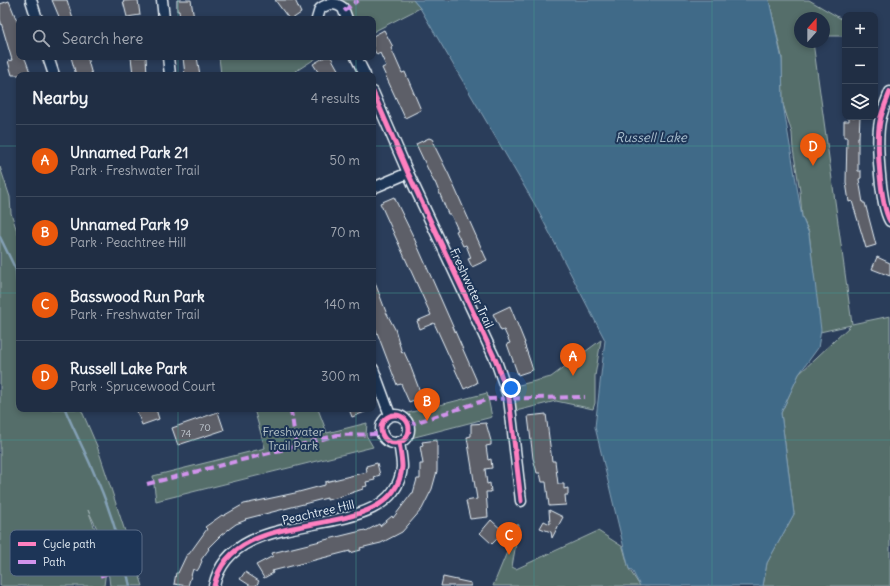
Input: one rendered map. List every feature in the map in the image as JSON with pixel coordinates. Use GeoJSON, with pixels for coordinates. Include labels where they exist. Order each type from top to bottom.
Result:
{"type":"FeatureCollection","features":[{"type":"Feature","properties":{"kind":"street"},"geometry":{"type":"LineString","coordinates":[[31,0],[36,16]]}},
{"type":"Feature","properties":{"kind":"street"},"geometry":{"type":"LineString","coordinates":[[162,0],[164,16]]}},
{"type":"Feature","properties":{"kind":"street"},"geometry":{"type":"LineString","coordinates":[[318,16],[322,3],[339,5],[346,12],[347,16]]}},
{"type":"Feature","properties":{"kind":"street"},"geometry":{"type":"LineString","coordinates":[[49,60],[53,72]]}},
{"type":"Feature","properties":{"kind":"street"},"geometry":{"type":"LineString","coordinates":[[168,60],[170,72]]}},
{"type":"Feature","properties":{"kind":"street"},"geometry":{"type":"LineString","coordinates":[[358,60],[364,72]]}},
{"type":"Feature","properties":{"kind":"street"},"geometry":{"type":"LineString","coordinates":[[890,92],[882,114],[879,138],[883,192],[890,221]]}},
{"type":"Feature","properties":{"kind":"street","name":"Freshwater Trail"},"geometry":{"type":"LineString","coordinates":[[376,99],[408,173],[496,361],[506,392],[521,501]]}},
{"type":"Feature","properties":{"kind":"street"},"geometry":{"type":"LineString","coordinates":[[376,187],[408,173]]}},
{"type":"Feature","properties":{"kind":"street"},"geometry":{"type":"LineString","coordinates":[[376,377],[390,415]]}},
{"type":"Feature","properties":{"kind":"street"},"geometry":{"type":"LineString","coordinates":[[390,415],[399,415],[406,420],[408,425],[409,429],[406,437],[399,442],[389,442],[385,439],[381,431],[383,421],[390,415]]}},
{"type":"Feature","properties":{"kind":"street","name":"Peachtree Hill"},"geometry":{"type":"LineString","coordinates":[[214,586],[220,570],[226,561],[236,550],[251,541],[278,532],[359,513],[383,503],[395,487],[400,474],[402,461],[399,442]]}},
{"type":"Feature","properties":{"kind":"green space"},"geometry":{"type":"Polygon","coordinates":[[[327,0],[413,0],[420,8],[376,30],[376,16],[346,16],[327,0]]]}},
{"type":"Feature","properties":{"kind":"green space"},"geometry":{"type":"Polygon","coordinates":[[[769,0],[809,0],[830,12],[794,12],[794,48],[814,48],[852,324],[890,316],[890,586],[763,586],[767,563],[794,514],[781,413],[799,374],[851,325],[820,332],[809,232],[802,217],[792,133],[783,104],[782,57],[769,0]]]}},
{"type":"Feature","properties":{"kind":"green space"},"geometry":{"type":"Polygon","coordinates":[[[830,12],[842,19],[842,36],[830,36],[830,12]]]}},
{"type":"Feature","properties":{"kind":"green space"},"geometry":{"type":"Polygon","coordinates":[[[219,60],[313,60],[296,72],[221,72],[219,60]]]}},
{"type":"Feature","properties":{"kind":"green space"},"geometry":{"type":"Polygon","coordinates":[[[0,167],[10,197],[11,213],[16,228],[16,412],[82,412],[97,446],[125,530],[98,530],[88,510],[95,530],[10,530],[10,576],[105,576],[104,586],[0,586],[0,167]]]}},
{"type":"Feature","properties":{"kind":"green space"},"geometry":{"type":"Polygon","coordinates":[[[601,340],[595,376],[595,403],[593,409],[556,401],[512,412],[507,388],[551,377],[601,340]]]}},
{"type":"Feature","properties":{"kind":"green space"},"geometry":{"type":"Polygon","coordinates":[[[487,393],[492,417],[411,438],[411,424],[404,414],[487,393]]]}},
{"type":"Feature","properties":{"kind":"green space","name":"Freshwater Trail Park"},"geometry":{"type":"Polygon","coordinates":[[[255,412],[319,412],[327,433],[367,423],[366,435],[373,447],[156,501],[153,476],[265,448],[255,412]]]}},
{"type":"Feature","properties":{"kind":"green space"},"geometry":{"type":"Polygon","coordinates":[[[512,524],[519,525],[512,567],[516,569],[598,531],[623,547],[629,569],[640,586],[493,586],[507,552],[512,524]]]}},
{"type":"Feature","properties":{"kind":"green space"},"geometry":{"type":"Polygon","coordinates":[[[109,576],[140,576],[143,586],[110,586],[109,576]]]}},
{"type":"Feature","properties":{"kind":"water","name":"Russell Lake"},"geometry":{"type":"Polygon","coordinates":[[[413,0],[769,0],[782,60],[783,104],[802,217],[809,234],[821,330],[818,348],[799,374],[781,413],[794,514],[767,563],[763,586],[640,586],[632,570],[629,569],[595,427],[605,340],[534,203],[420,8],[413,0]]]}},
{"type":"Feature","properties":{"kind":"building"},"geometry":{"type":"Polygon","coordinates":[[[52,0],[67,0],[72,16],[59,16],[52,0]]]}},
{"type":"Feature","properties":{"kind":"building"},"geometry":{"type":"Polygon","coordinates":[[[138,0],[140,15],[127,16],[123,1],[138,0]]]}},
{"type":"Feature","properties":{"kind":"building"},"geometry":{"type":"Polygon","coordinates":[[[177,0],[191,0],[194,16],[180,16],[179,11],[177,11],[177,0]]]}},
{"type":"Feature","properties":{"kind":"building"},"geometry":{"type":"Polygon","coordinates":[[[275,0],[295,0],[301,13],[296,16],[287,16],[275,0]]]}},
{"type":"Feature","properties":{"kind":"building"},"geometry":{"type":"Polygon","coordinates":[[[9,1],[16,18],[16,60],[26,60],[30,72],[16,72],[16,75],[12,75],[8,61],[12,60],[0,19],[0,4],[9,1]]]}},
{"type":"Feature","properties":{"kind":"building"},"geometry":{"type":"Polygon","coordinates":[[[384,30],[393,47],[391,48],[402,73],[405,72],[421,110],[405,118],[382,68],[386,66],[380,53],[377,55],[376,53],[376,34],[384,30]]]}},
{"type":"Feature","properties":{"kind":"building"},"geometry":{"type":"Polygon","coordinates":[[[72,60],[88,60],[91,72],[75,72],[72,60]]]}},
{"type":"Feature","properties":{"kind":"building"},"geometry":{"type":"Polygon","coordinates":[[[131,60],[146,60],[147,72],[133,72],[131,60]]]}},
{"type":"Feature","properties":{"kind":"building"},"geometry":{"type":"Polygon","coordinates":[[[183,60],[198,60],[200,72],[185,72],[183,60]]]}},
{"type":"Feature","properties":{"kind":"building"},"geometry":{"type":"Polygon","coordinates":[[[320,60],[333,60],[339,72],[318,72],[313,64],[320,60]]]}},
{"type":"Feature","properties":{"kind":"building"},"geometry":{"type":"Polygon","coordinates":[[[860,120],[858,137],[858,171],[861,171],[861,178],[859,179],[863,203],[865,203],[876,245],[866,248],[852,201],[849,202],[846,182],[847,137],[844,137],[844,121],[860,120]]]}},
{"type":"Feature","properties":{"kind":"building"},"geometry":{"type":"Polygon","coordinates":[[[429,138],[434,140],[433,143],[487,260],[472,267],[468,259],[471,258],[466,245],[463,246],[456,231],[458,230],[452,217],[448,214],[435,182],[416,144],[429,138]]]}},
{"type":"Feature","properties":{"kind":"building"},"geometry":{"type":"Polygon","coordinates":[[[394,197],[414,238],[476,379],[477,383],[464,389],[434,323],[420,329],[417,321],[431,315],[380,203],[394,197]]]}},
{"type":"Feature","properties":{"kind":"building"},"geometry":{"type":"Polygon","coordinates":[[[877,257],[890,263],[890,276],[872,269],[877,257]]]}},
{"type":"Feature","properties":{"kind":"building"},"geometry":{"type":"Polygon","coordinates":[[[376,285],[386,312],[395,329],[402,353],[404,352],[410,365],[422,397],[409,402],[401,384],[397,385],[376,330],[376,285]]]}},
{"type":"Feature","properties":{"kind":"building"},"geometry":{"type":"Polygon","coordinates":[[[510,306],[525,343],[533,370],[518,375],[507,344],[510,343],[504,330],[501,331],[493,314],[510,306]]]}},
{"type":"Feature","properties":{"kind":"building"},"geometry":{"type":"Polygon","coordinates":[[[137,412],[157,412],[159,419],[142,425],[137,412]]]}},
{"type":"Feature","properties":{"kind":"building"},"geometry":{"type":"Polygon","coordinates":[[[218,412],[224,430],[178,445],[172,428],[218,412]]]}},
{"type":"Feature","properties":{"kind":"building"},"geometry":{"type":"Polygon","coordinates":[[[350,412],[365,412],[352,417],[350,412]]]}},
{"type":"Feature","properties":{"kind":"building"},"geometry":{"type":"Polygon","coordinates":[[[546,414],[552,461],[555,461],[558,484],[564,484],[564,489],[568,488],[568,495],[565,495],[566,505],[549,506],[546,482],[542,482],[540,473],[537,473],[533,458],[528,416],[546,414]]]}},
{"type":"Feature","properties":{"kind":"building"},"geometry":{"type":"Polygon","coordinates":[[[486,423],[491,445],[486,446],[488,460],[491,459],[492,468],[485,469],[487,484],[490,483],[491,492],[486,492],[488,517],[470,519],[466,501],[477,499],[467,437],[471,436],[471,424],[486,423]]]}},
{"type":"Feature","properties":{"kind":"building"},"geometry":{"type":"Polygon","coordinates":[[[437,440],[437,471],[432,489],[422,509],[402,532],[381,543],[360,548],[361,550],[350,553],[350,551],[272,571],[273,573],[264,578],[256,565],[273,556],[272,553],[365,530],[366,531],[379,524],[380,526],[392,516],[393,518],[413,493],[417,479],[420,479],[420,464],[423,464],[420,446],[423,445],[422,442],[437,440]]]}},
{"type":"Feature","properties":{"kind":"building"},"geometry":{"type":"Polygon","coordinates":[[[377,463],[380,475],[374,477],[375,480],[366,482],[367,486],[363,487],[363,489],[336,498],[327,500],[327,498],[245,519],[246,520],[236,524],[221,535],[208,548],[209,549],[201,560],[202,561],[197,571],[193,569],[188,586],[174,584],[176,573],[178,573],[187,554],[189,554],[207,529],[205,527],[222,515],[223,516],[244,504],[295,493],[325,485],[325,482],[367,472],[366,466],[377,463]]]}},
{"type":"Feature","properties":{"kind":"building"},"geometry":{"type":"Polygon","coordinates":[[[549,510],[563,517],[552,538],[551,532],[540,528],[544,521],[550,524],[549,510]]]}},
{"type":"Feature","properties":{"kind":"building"},"geometry":{"type":"Polygon","coordinates":[[[491,520],[504,532],[492,544],[480,533],[491,520]]]}},
{"type":"Feature","properties":{"kind":"building"},"geometry":{"type":"Polygon","coordinates":[[[245,572],[259,581],[256,586],[251,586],[240,579],[245,572]]]}},
{"type":"Feature","properties":{"kind":"building"},"geometry":{"type":"Polygon","coordinates":[[[443,577],[471,583],[471,586],[441,586],[443,577]]]}},
{"type":"Feature","properties":{"kind":"waterway"},"geometry":{"type":"LineString","coordinates":[[0,237],[16,270]]}},
{"type":"Feature","properties":{"kind":"waterway"},"geometry":{"type":"LineString","coordinates":[[66,412],[100,486],[115,530]]}},
{"type":"Feature","properties":{"kind":"waterway"},"geometry":{"type":"LineString","coordinates":[[127,576],[130,586]]}},
{"type":"Feature","properties":{"kind":"marked path"},"geometry":{"type":"LineString","coordinates":[[344,11],[358,0]]}},
{"type":"Feature","properties":{"kind":"marked path"},"geometry":{"type":"LineString","coordinates":[[408,425],[489,399],[585,397]]}},
{"type":"Feature","properties":{"kind":"marked path"},"geometry":{"type":"LineString","coordinates":[[291,412],[297,446]]}},
{"type":"Feature","properties":{"kind":"marked path"},"geometry":{"type":"LineString","coordinates":[[147,484],[337,435],[382,434]]}},
{"type":"Feature","properties":{"kind":"cycle path"},"geometry":{"type":"LineString","coordinates":[[890,92],[881,117],[878,143],[881,187],[890,221]]}},
{"type":"Feature","properties":{"kind":"cycle path"},"geometry":{"type":"LineString","coordinates":[[376,99],[408,173],[496,361],[509,398],[521,501]]}},
{"type":"Feature","properties":{"kind":"cycle path"},"geometry":{"type":"LineString","coordinates":[[395,415],[405,419],[409,429],[405,439],[395,443],[385,439],[381,429],[385,419],[395,415]]}},
{"type":"Feature","properties":{"kind":"cycle path"},"geometry":{"type":"LineString","coordinates":[[214,586],[227,558],[250,541],[280,531],[344,518],[372,508],[392,493],[402,467],[399,442]]}},
{"type":"Feature","properties":{"kind":"place","name":"Russell Lake Park"},"geometry":{"type":"Point","coordinates":[813,166]}},
{"type":"Feature","properties":{"kind":"place","name":"Unnamed Park 21"},"geometry":{"type":"Point","coordinates":[573,376]}},
{"type":"Feature","properties":{"kind":"place","name":"Unnamed Park 19"},"geometry":{"type":"Point","coordinates":[427,421]}},
{"type":"Feature","properties":{"kind":"place","name":"Basswood Run Park"},"geometry":{"type":"Point","coordinates":[509,555]}}]}
